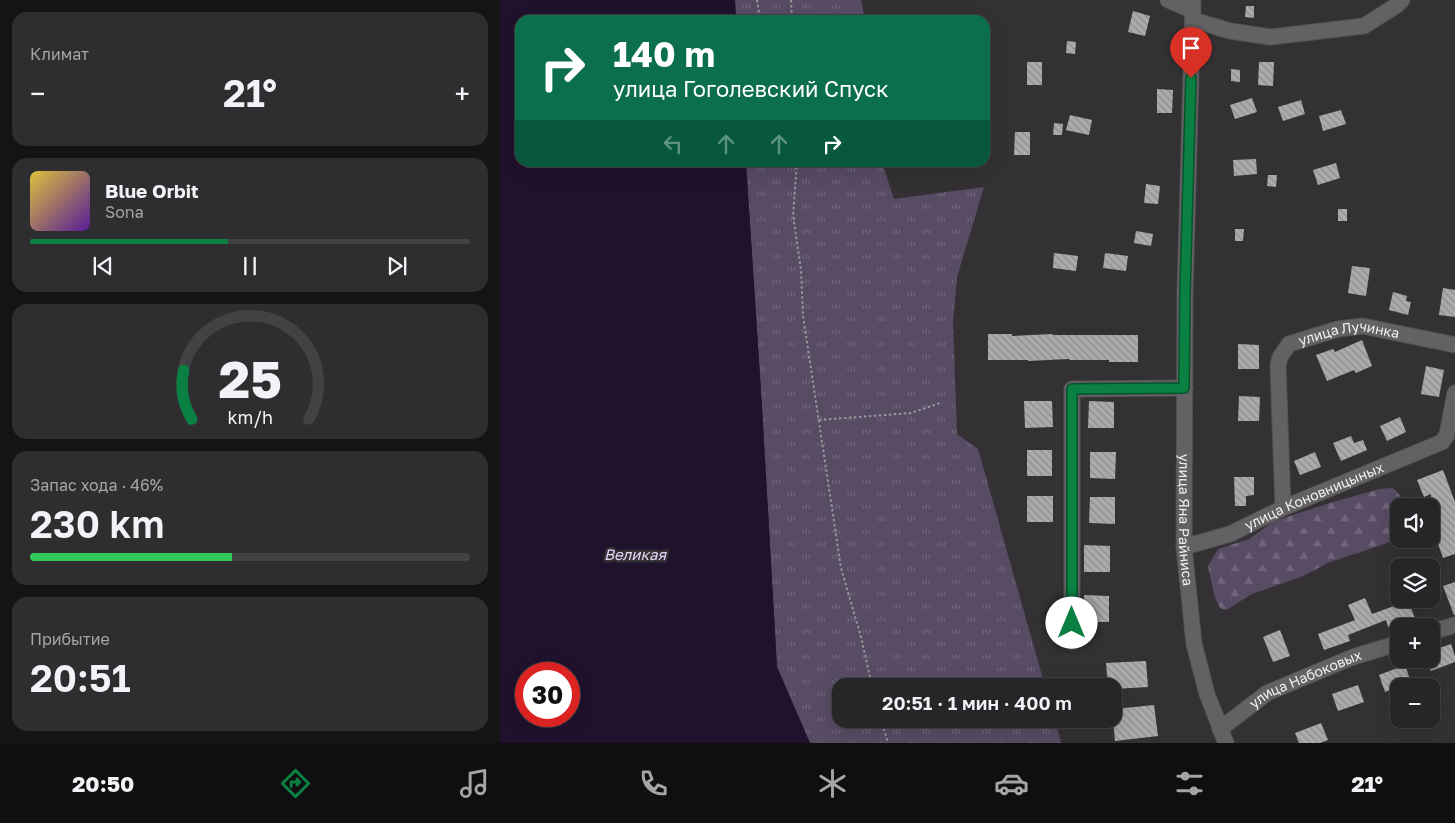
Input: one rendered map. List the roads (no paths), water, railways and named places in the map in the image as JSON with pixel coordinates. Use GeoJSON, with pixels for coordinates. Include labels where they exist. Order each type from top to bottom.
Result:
{"type":"FeatureCollection","features":[{"type":"Feature","properties":{"kind":"street"},"geometry":{"type":"LineString","coordinates":[[1168,0],[1193,10],[1230,31],[1270,38],[1364,26],[1402,0]]}},
{"type":"Feature","properties":{"kind":"street","name":"улица Яна Райниса"},"geometry":{"type":"LineString","coordinates":[[1193,10],[1185,292],[1184,547],[1194,644],[1206,694],[1226,743]]}},
{"type":"Feature","properties":{"kind":"street","name":"улица Лучинка"},"geometry":{"type":"LineString","coordinates":[[1283,508],[1278,366],[1280,358],[1289,344],[1338,329],[1363,326],[1455,345]]}},
{"type":"Feature","properties":{"kind":"street"},"geometry":{"type":"LineString","coordinates":[[1072,642],[1072,389],[1184,388]]}},
{"type":"Feature","properties":{"kind":"street","name":"улица Коновницыных"},"geometry":{"type":"LineString","coordinates":[[1184,547],[1230,534],[1283,508],[1442,442],[1447,435],[1455,393]]}},
{"type":"Feature","properties":{"kind":"street"},"geometry":{"type":"LineString","coordinates":[[1440,629],[1455,625]]}},
{"type":"Feature","properties":{"kind":"street","name":"улица Набоковых"},"geometry":{"type":"LineString","coordinates":[[1220,729],[1267,693],[1353,657],[1390,646]]}},
{"type":"Feature","properties":{"kind":"water","name":"Великая"},"geometry":{"type":"Polygon","coordinates":[[[500,0],[735,0],[736,15],[515,15],[515,167],[746,167],[777,667],[810,743],[500,743],[500,0]]]}}]}
